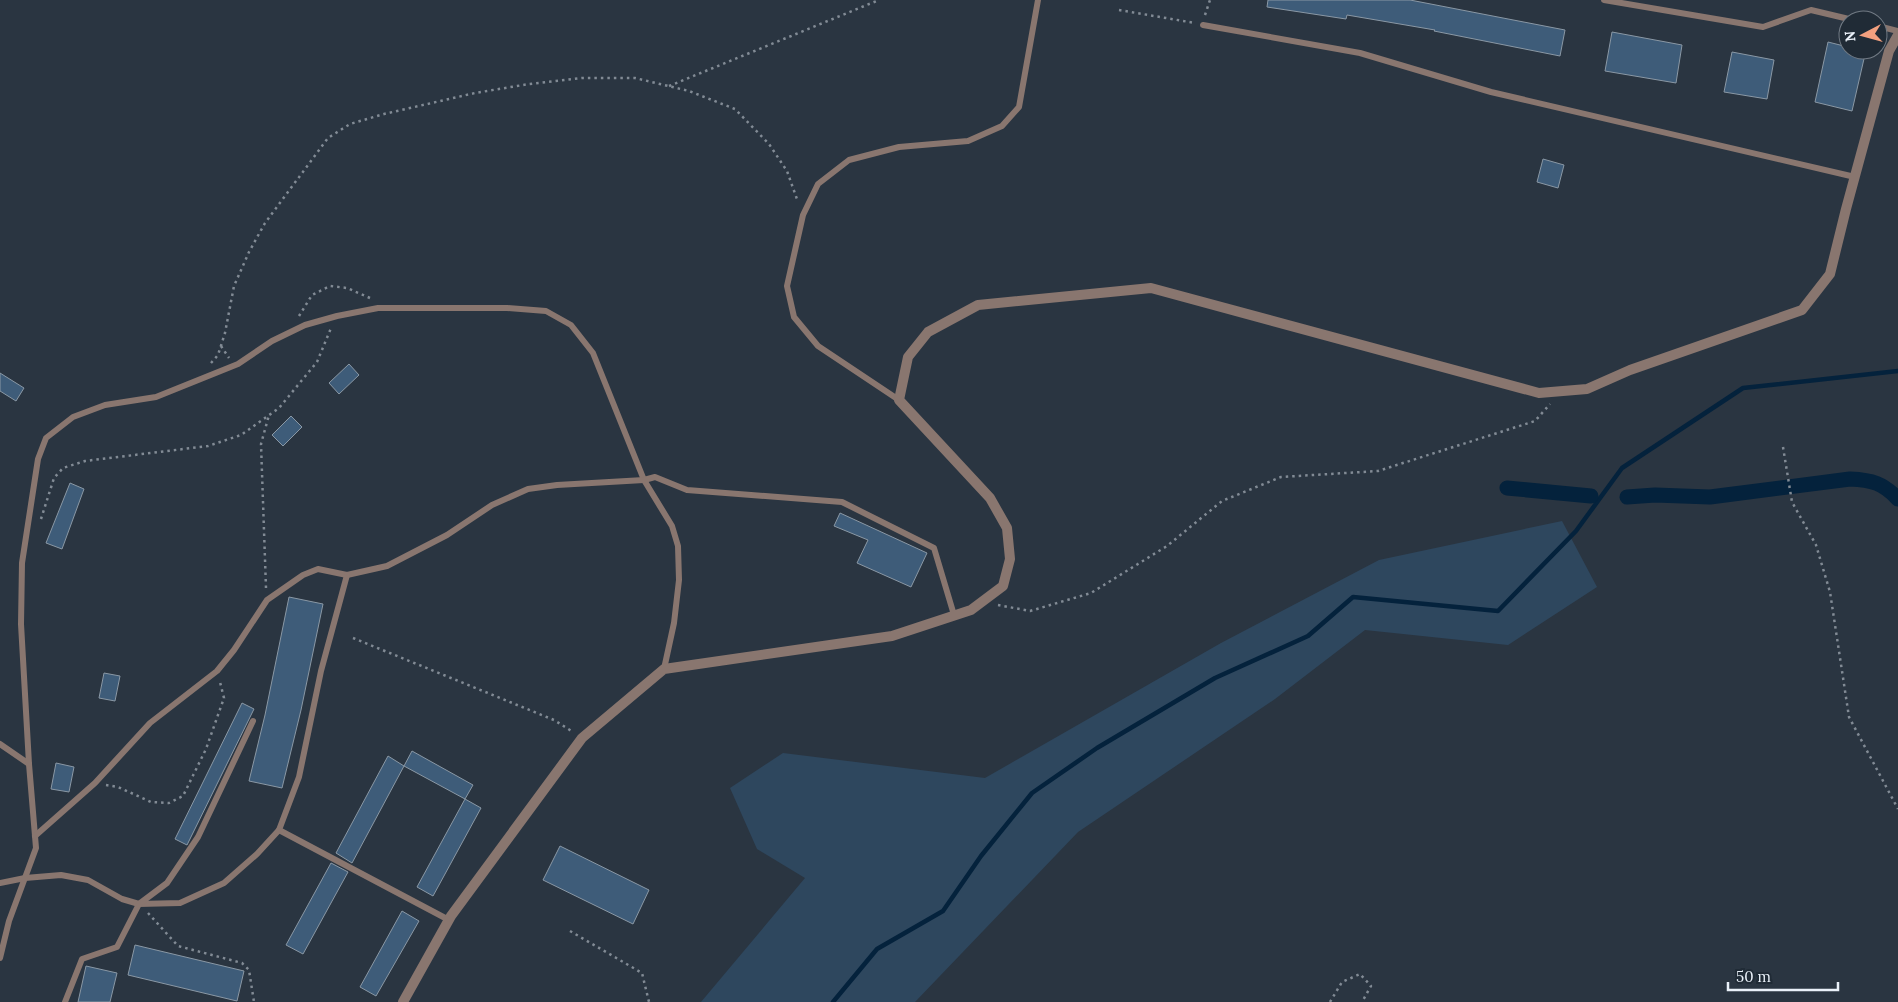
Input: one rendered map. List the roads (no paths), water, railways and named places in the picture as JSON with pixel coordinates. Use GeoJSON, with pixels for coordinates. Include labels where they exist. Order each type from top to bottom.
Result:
{"type":"FeatureCollection","features":[{"type":"Feature","properties":{"kind":"street"},"geometry":{"type":"LineString","coordinates":[[403,1002],[449,920],[582,738],[664,669],[892,636],[971,610],[1003,586],[1010,559],[1007,528],[990,498],[899,400],[908,357],[928,332],[978,305],[1151,288],[1539,393],[1586,389],[1630,370],[1802,310],[1830,274],[1854,177],[1898,34]]}},
{"type":"Feature","properties":{"kind":"lane"},"geometry":{"type":"LineString","coordinates":[[899,400],[818,346],[794,317],[787,286],[803,215],[818,184],[849,160],[899,147],[968,141],[1002,126],[1019,107],[1038,0]]}},
{"type":"Feature","properties":{"kind":"lane"},"geometry":{"type":"LineString","coordinates":[[1604,0],[1763,27],[1811,10],[1838,16]]}},
{"type":"Feature","properties":{"kind":"lane"},"geometry":{"type":"LineString","coordinates":[[1203,25],[1360,53],[1491,92],[1854,177]]}},
{"type":"Feature","properties":{"kind":"lane"},"geometry":{"type":"LineString","coordinates":[[0,958],[9,920],[36,848],[21,624],[22,563],[38,459],[46,438],[73,417],[104,405],[156,398],[238,364],[272,340],[304,326],[337,316],[378,308],[507,308],[546,311],[571,325],[593,353],[644,480],[672,526],[678,546],[679,580],[674,622],[664,669]]}},
{"type":"Feature","properties":{"kind":"lane"},"geometry":{"type":"LineString","coordinates":[[35,836],[95,783],[150,723],[217,671],[234,650],[267,600],[303,575],[318,569],[348,576],[387,566],[447,535],[492,506],[528,489],[556,485],[644,480],[655,477],[687,490],[842,502],[934,548],[954,615]]}},
{"type":"Feature","properties":{"kind":"lane"},"geometry":{"type":"LineString","coordinates":[[0,883],[25,878],[62,875],[88,880],[122,899],[139,904],[180,903],[224,883],[257,854],[279,830],[299,777],[321,671],[348,576]]}},
{"type":"Feature","properties":{"kind":"lane"},"geometry":{"type":"LineString","coordinates":[[65,1002],[82,958],[117,947],[139,904],[168,883],[198,837],[253,721]]}},
{"type":"Feature","properties":{"kind":"lane"},"geometry":{"type":"LineString","coordinates":[[0,744],[29,764]]}},
{"type":"Feature","properties":{"kind":"lane"},"geometry":{"type":"LineString","coordinates":[[279,830],[449,920]]}},
{"type":"Feature","properties":{"kind":"waterway"},"geometry":{"type":"LineString","coordinates":[[833,1002],[877,949],[943,911],[981,856],[1032,793],[1097,748],[1215,678],[1308,636],[1353,597],[1498,611],[1576,531],[1622,468],[1743,388],[1898,371]]}},
{"type":"Feature","properties":{"kind":"waterway"},"geometry":{"type":"LineString","coordinates":[[1627,497],[1655,495],[1710,497],[1850,479],[1877,483],[1898,499]]}},
{"type":"Feature","properties":{"kind":"waterway"},"geometry":{"type":"LineString","coordinates":[[1507,488],[1591,496]]}}]}
